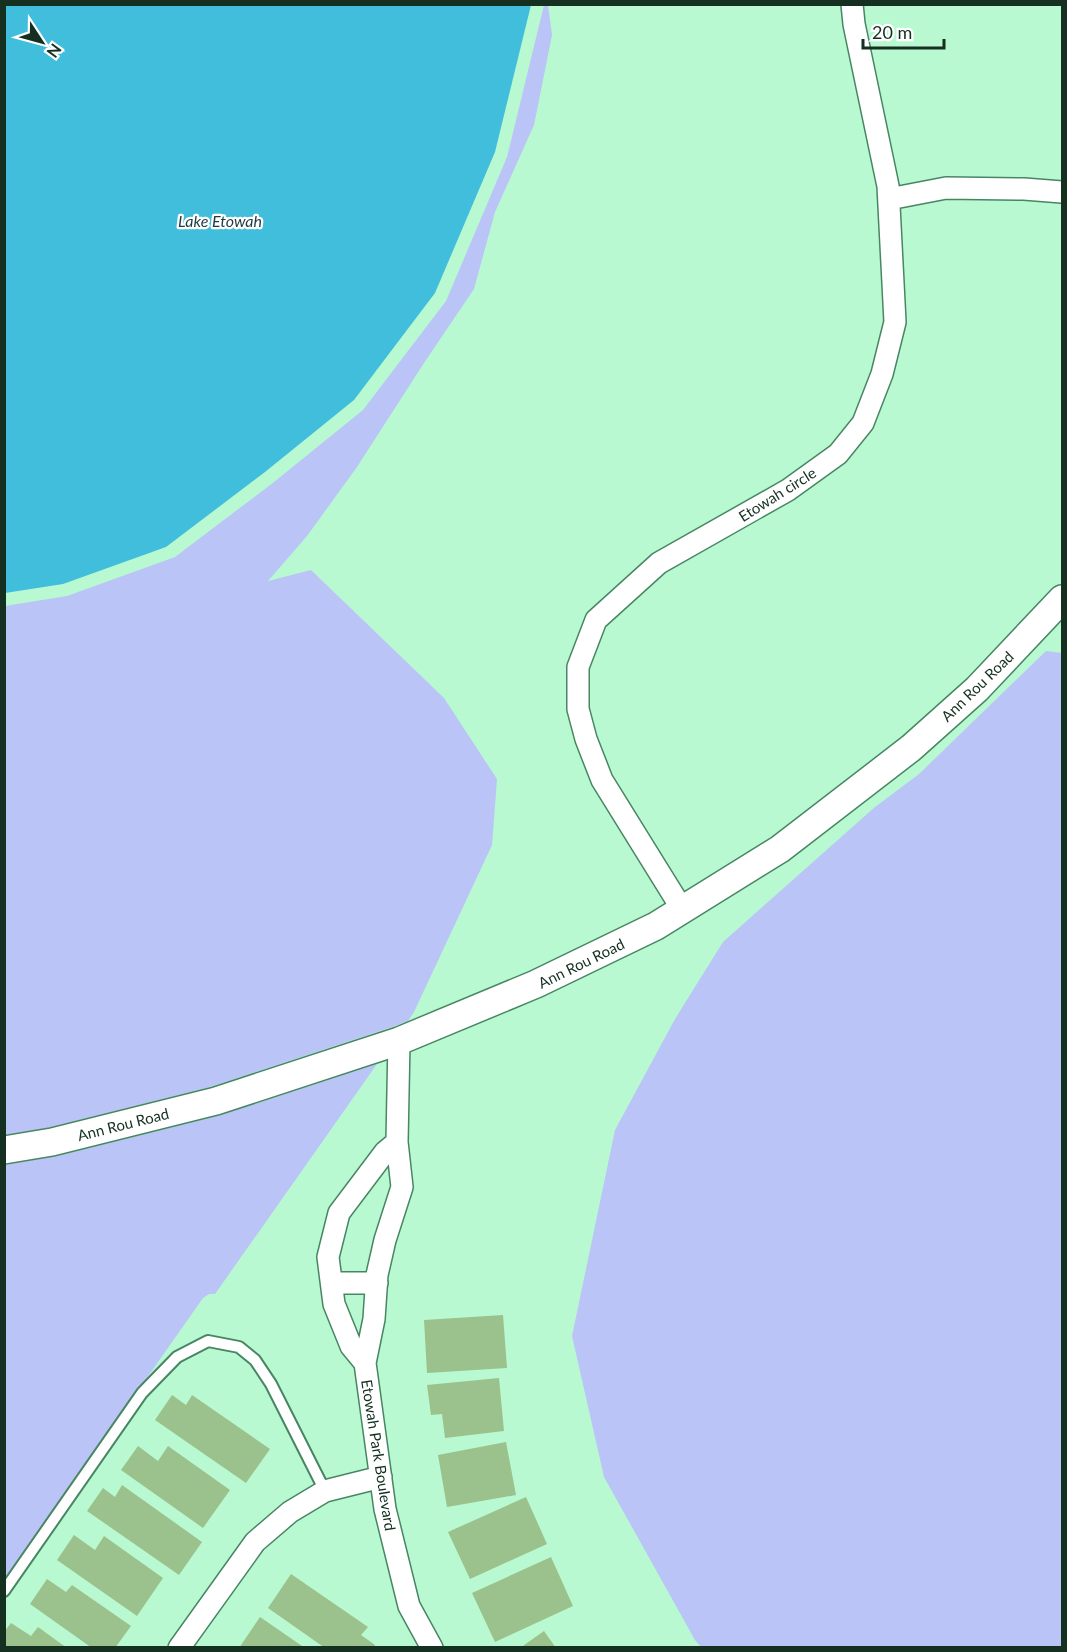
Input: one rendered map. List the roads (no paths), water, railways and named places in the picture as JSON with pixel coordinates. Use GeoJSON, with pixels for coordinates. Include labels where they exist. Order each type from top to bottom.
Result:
{"type":"FeatureCollection","features":[{"type":"Feature","properties":{"kind":"street","name":"Etowah circle"},"geometry":{"type":"LineString","coordinates":[[682,909],[602,780],[586,739],[578,709],[578,667],[596,620],[659,563],[788,490],[838,454],[863,423],[882,374],[895,322],[888,186],[854,24],[852,4]]}},
{"type":"Feature","properties":{"kind":"street"},"geometry":{"type":"LineString","coordinates":[[889,199],[946,188],[1062,192]]}},
{"type":"Feature","properties":{"kind":"street","name":"Ann Rou Road"},"geometry":{"type":"LineString","coordinates":[[4,1150],[52,1143],[216,1101],[399,1041],[536,984],[656,926],[780,849],[911,747],[977,689],[1062,599]]}},
{"type":"Feature","properties":{"kind":"street","name":"Etowah Park Boulevard"},"geometry":{"type":"LineString","coordinates":[[399,1041],[397,1142],[402,1187],[385,1240],[377,1283],[374,1319],[365,1363],[385,1509],[409,1606],[432,1647]]}},
{"type":"Feature","properties":{"kind":"street","name":"Etowah Park Boulevard"},"geometry":{"type":"LineString","coordinates":[[365,1363],[351,1346],[334,1304],[328,1257],[339,1213],[385,1152],[397,1142]]}},
{"type":"Feature","properties":{"kind":"street"},"geometry":{"type":"LineString","coordinates":[[332,1283],[377,1283]]}},
{"type":"Feature","properties":{"kind":"street"},"geometry":{"type":"LineString","coordinates":[[180,1647],[255,1542],[290,1512],[325,1491],[381,1476]]}},
{"type":"Feature","properties":{"kind":"lane"},"geometry":{"type":"LineString","coordinates":[[4,1591],[142,1393],[177,1357],[208,1341],[239,1347],[255,1360],[271,1383],[325,1491]]}},
{"type":"Feature","properties":{"kind":"water","name":"Lake Etowah"},"geometry":{"type":"Polygon","coordinates":[[[5,4],[531,5],[495,152],[435,293],[354,400],[265,472],[166,547],[63,584],[5,593],[5,4]]]}}]}
